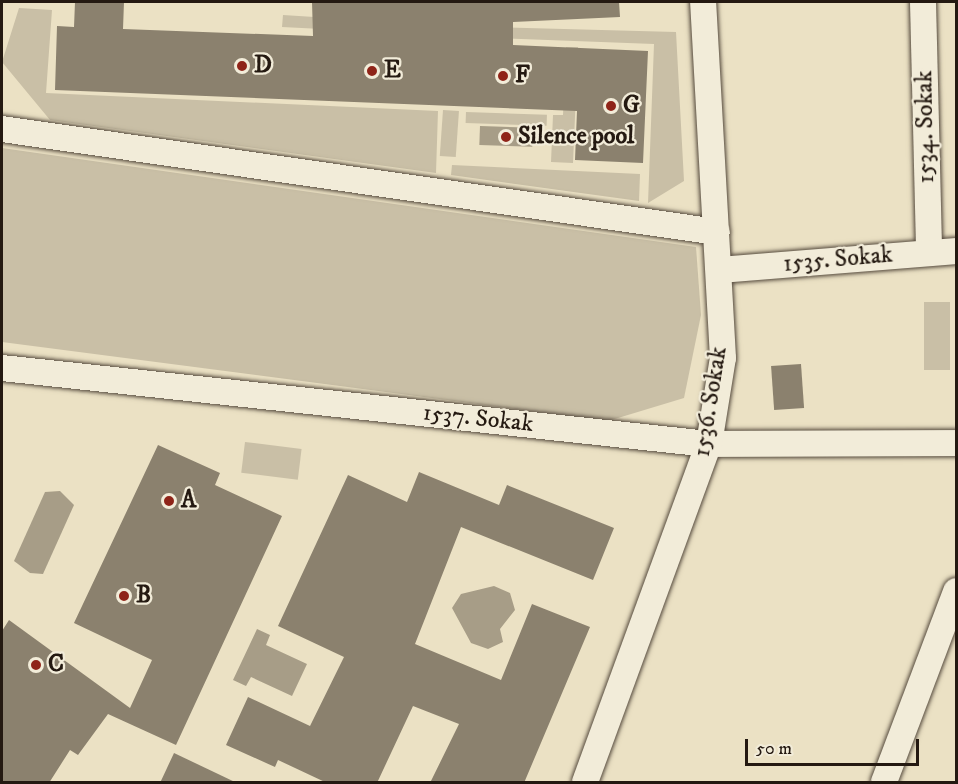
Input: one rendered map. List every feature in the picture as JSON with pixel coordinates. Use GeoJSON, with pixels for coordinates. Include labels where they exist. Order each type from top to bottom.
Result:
{"type":"FeatureCollection","features":[{"type":"Feature","properties":{"kind":"street","name":"1536. Sokak"},"geometry":{"type":"LineString","coordinates":[[585,783],[709,444],[723,358],[720,270],[703,2]]}},
{"type":"Feature","properties":{"kind":"street","name":"1534. Sokak"},"geometry":{"type":"LineString","coordinates":[[923,2],[929,253]]}},
{"type":"Feature","properties":{"kind":"street"},"geometry":{"type":"LineString","coordinates":[[2,129],[717,232]]}},
{"type":"Feature","properties":{"kind":"street","name":"1535. Sokak"},"geometry":{"type":"LineString","coordinates":[[720,270],[957,251]]}},
{"type":"Feature","properties":{"kind":"street","name":"1537. Sokak"},"geometry":{"type":"LineString","coordinates":[[2,368],[709,444],[957,443]]}},
{"type":"Feature","properties":{"kind":"street"},"geometry":{"type":"LineString","coordinates":[[884,783],[957,591]]}},
{"type":"Feature","properties":{"kind":"shaded area"},"geometry":{"type":"Polygon","coordinates":[[[19,8],[52,10],[46,93],[438,111],[436,173],[50,120],[2,62],[19,8]]]}},
{"type":"Feature","properties":{"kind":"shaded area"},"geometry":{"type":"Polygon","coordinates":[[[283,15],[440,25],[440,35],[282,27],[283,15]]]}},
{"type":"Feature","properties":{"kind":"shaded area"},"geometry":{"type":"Polygon","coordinates":[[[446,26],[676,32],[684,181],[648,203],[654,44],[446,36],[446,26]]]}},
{"type":"Feature","properties":{"kind":"shaded area"},"geometry":{"type":"Polygon","coordinates":[[[566,47],[578,47],[573,163],[551,162],[553,115],[563,115],[566,47]]]}},
{"type":"Feature","properties":{"kind":"shaded area"},"geometry":{"type":"Polygon","coordinates":[[[443,110],[459,111],[456,157],[440,156],[443,110]]]}},
{"type":"Feature","properties":{"kind":"shaded area"},"geometry":{"type":"Polygon","coordinates":[[[466,112],[547,115],[547,126],[466,123],[466,112]]]}},
{"type":"Feature","properties":{"kind":"shaded area","name":"Silence pool"},"geometry":{"type":"Polygon","coordinates":[[[480,126],[533,128],[532,147],[479,145],[480,126]]]}},
{"type":"Feature","properties":{"kind":"shaded area"},"geometry":{"type":"Polygon","coordinates":[[[2,148],[696,247],[701,315],[684,398],[608,421],[2,342],[2,148]]]}},
{"type":"Feature","properties":{"kind":"shaded area"},"geometry":{"type":"Polygon","coordinates":[[[452,165],[640,174],[639,201],[451,175],[452,165]]]}},
{"type":"Feature","properties":{"kind":"shaded area"},"geometry":{"type":"Polygon","coordinates":[[[924,302],[950,302],[950,370],[924,370],[924,302]]]}},
{"type":"Feature","properties":{"kind":"shaded area"},"geometry":{"type":"Polygon","coordinates":[[[245,442],[302,449],[298,480],[241,473],[245,442]]]}},
{"type":"Feature","properties":{"kind":"shaded area"},"geometry":{"type":"Polygon","coordinates":[[[60,491],[74,505],[43,574],[30,573],[14,561],[45,492],[60,491]]]}},
{"type":"Feature","properties":{"kind":"shaded area"},"geometry":{"type":"Polygon","coordinates":[[[494,586],[510,593],[515,610],[500,629],[503,642],[488,649],[471,643],[452,608],[461,594],[494,586]]]}},
{"type":"Feature","properties":{"kind":"shaded area"},"geometry":{"type":"Polygon","coordinates":[[[257,629],[270,635],[266,645],[307,664],[292,696],[251,677],[246,686],[233,680],[257,629]]]}},
{"type":"Feature","properties":{"kind":"building"},"geometry":{"type":"Polygon","coordinates":[[[75,2],[124,2],[123,29],[313,36],[312,2],[619,2],[620,17],[513,22],[513,45],[648,51],[643,163],[575,160],[577,111],[55,90],[57,26],[74,27],[75,2]]]}},
{"type":"Feature","properties":{"kind":"building"},"geometry":{"type":"Polygon","coordinates":[[[801,364],[804,408],[774,410],[771,366],[801,364]]]}},
{"type":"Feature","properties":{"kind":"building"},"geometry":{"type":"Polygon","coordinates":[[[158,445],[220,473],[215,485],[282,516],[176,745],[108,714],[78,755],[70,750],[49,783],[2,783],[2,631],[9,620],[130,708],[152,660],[74,623],[158,445]]]}},
{"type":"Feature","properties":{"kind":"building"},"geometry":{"type":"Polygon","coordinates":[[[419,472],[499,505],[507,485],[614,528],[593,580],[461,527],[415,644],[501,680],[532,604],[590,627],[524,783],[430,783],[459,724],[413,706],[377,783],[327,783],[278,760],[275,767],[226,745],[248,697],[310,726],[344,657],[278,626],[348,475],[407,502],[419,472]]]}},
{"type":"Feature","properties":{"kind":"building"},"geometry":{"type":"Polygon","coordinates":[[[174,753],[237,783],[160,783],[174,753]]]}},
{"type":"Feature","properties":{"kind":"place","name":"D"},"geometry":{"type":"Point","coordinates":[242,66]}},
{"type":"Feature","properties":{"kind":"place","name":"E"},"geometry":{"type":"Point","coordinates":[372,71]}},
{"type":"Feature","properties":{"kind":"place","name":"F"},"geometry":{"type":"Point","coordinates":[503,76]}},
{"type":"Feature","properties":{"kind":"place","name":"G"},"geometry":{"type":"Point","coordinates":[611,106]}},
{"type":"Feature","properties":{"kind":"place","name":"Silence pool"},"geometry":{"type":"Point","coordinates":[506,137]}},
{"type":"Feature","properties":{"kind":"place","name":"A"},"geometry":{"type":"Point","coordinates":[169,501]}},
{"type":"Feature","properties":{"kind":"place","name":"B"},"geometry":{"type":"Point","coordinates":[124,596]}},
{"type":"Feature","properties":{"kind":"place","name":"C"},"geometry":{"type":"Point","coordinates":[36,665]}}]}
